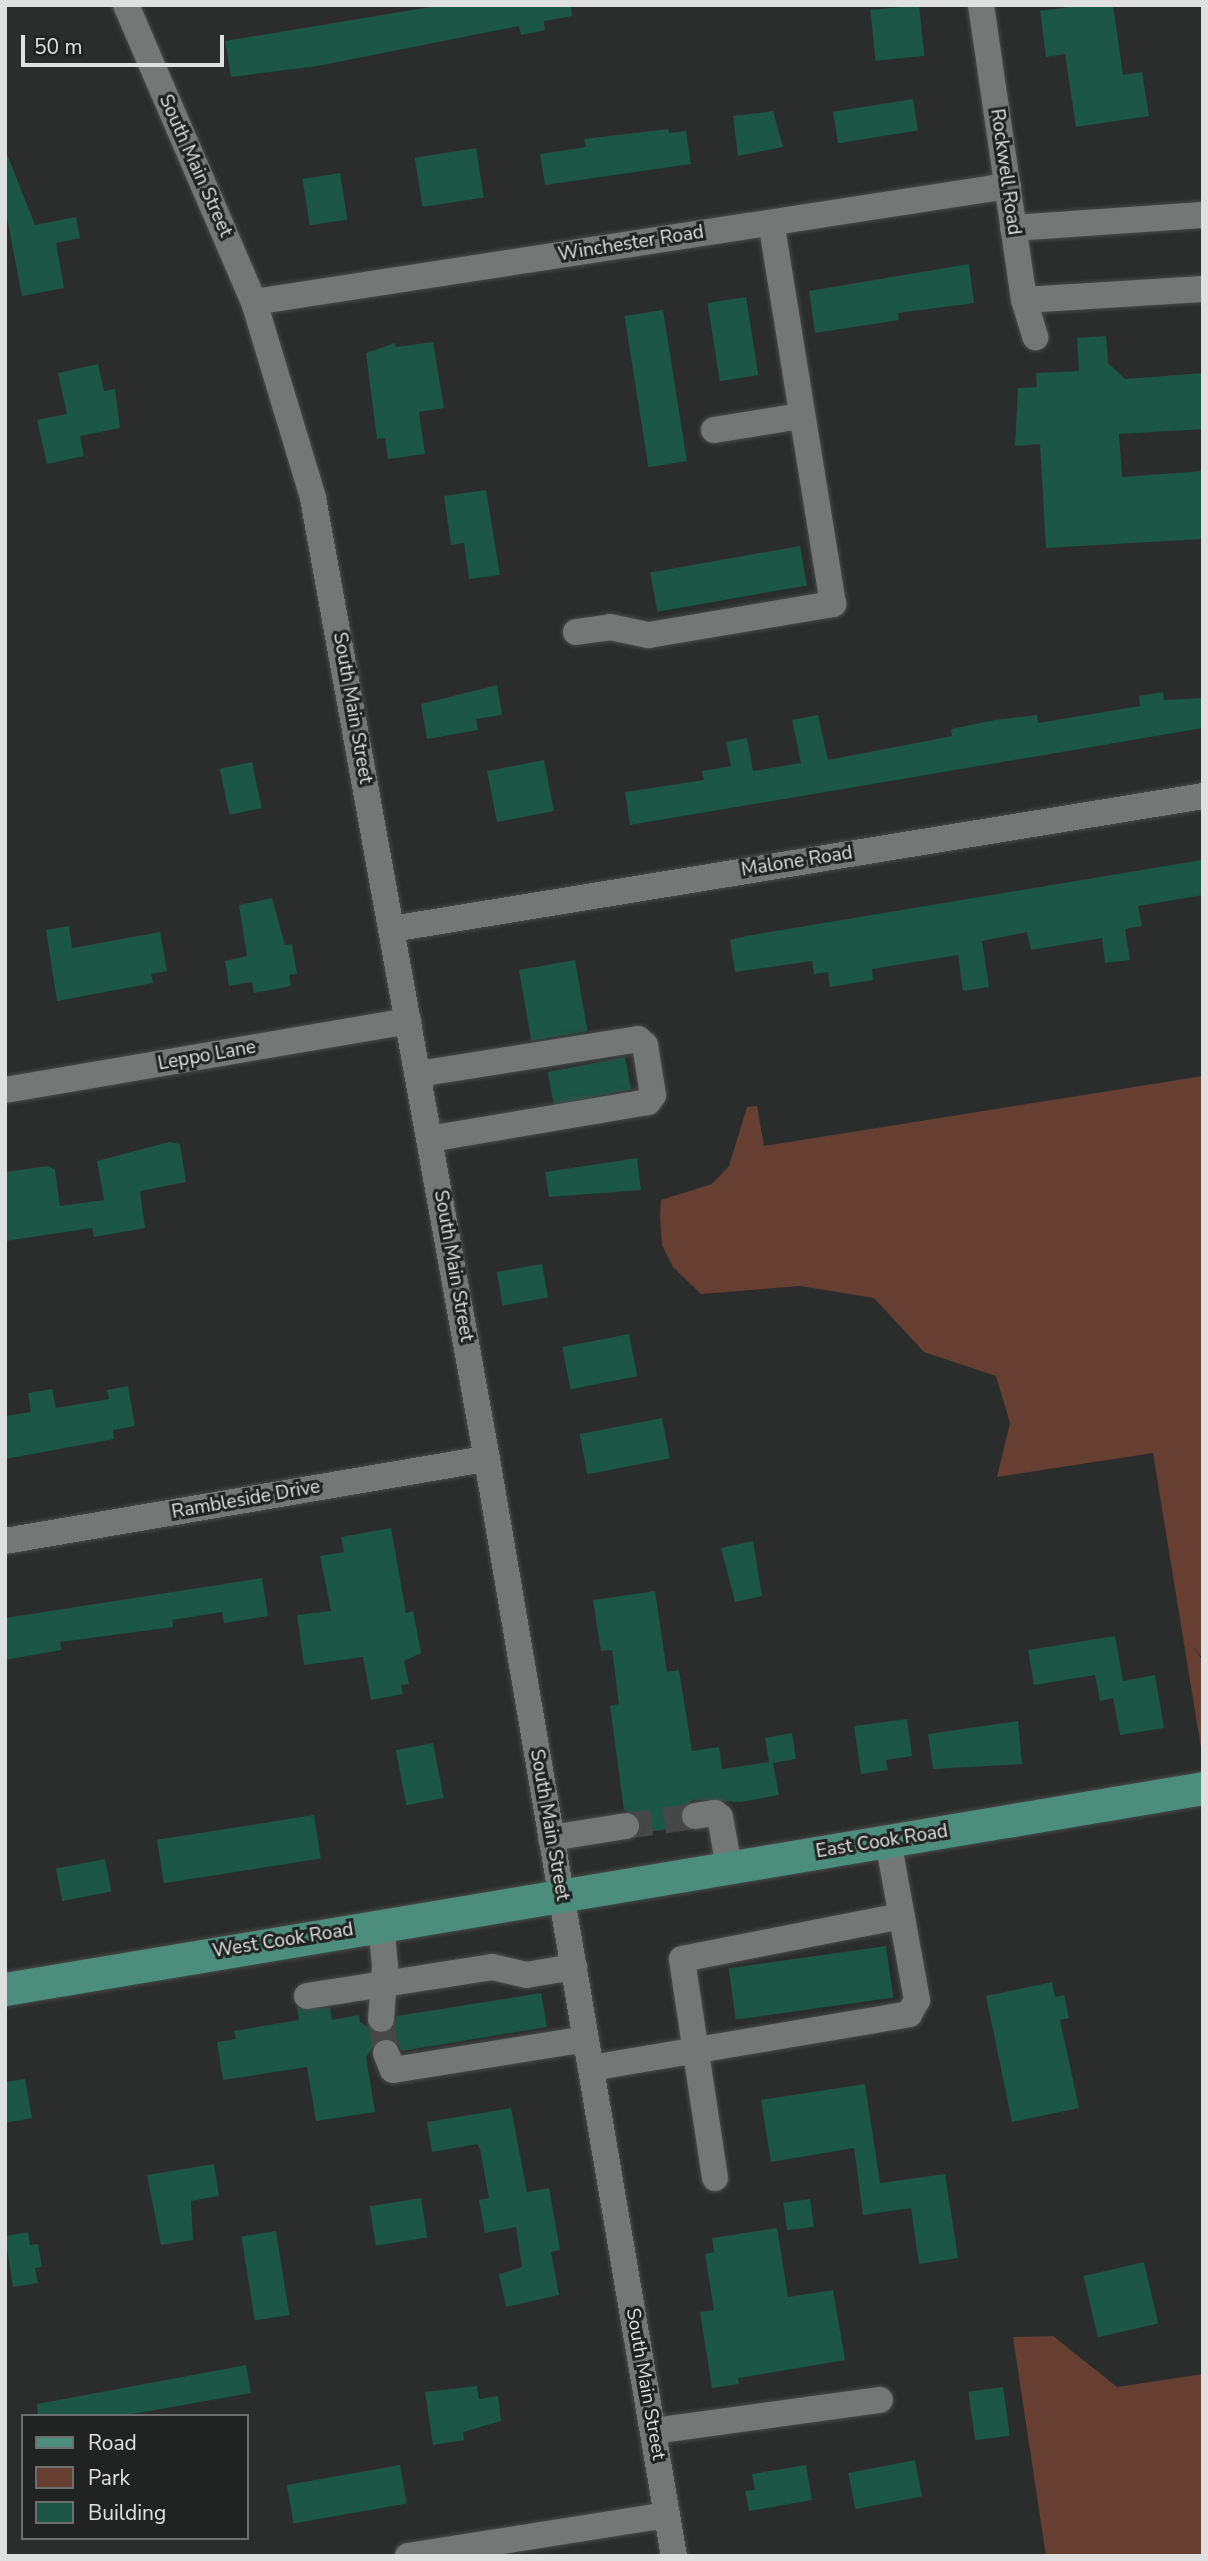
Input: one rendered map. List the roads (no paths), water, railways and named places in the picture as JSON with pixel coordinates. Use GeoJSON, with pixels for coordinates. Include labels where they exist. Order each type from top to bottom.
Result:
{"type":"FeatureCollection","features":[{"type":"Feature","properties":{"kind":"main road","name":"East Cook Road"},"geometry":{"type":"LineString","coordinates":[[561,1893],[1203,1787]]}},
{"type":"Feature","properties":{"kind":"main road","name":"West Cook Road"},"geometry":{"type":"LineString","coordinates":[[5,1989],[561,1893]]}},
{"type":"Feature","properties":{"kind":"street","name":"South Main Street"},"geometry":{"type":"LineString","coordinates":[[126,5],[254,302],[313,498],[487,1459],[674,2556]]}},
{"type":"Feature","properties":{"kind":"street","name":"Rockwell Road"},"geometry":{"type":"LineString","coordinates":[[981,5],[1024,300],[1035,337]]}},
{"type":"Feature","properties":{"kind":"street","name":"Winchester Road"},"geometry":{"type":"LineString","coordinates":[[254,302],[1008,186]]}},
{"type":"Feature","properties":{"kind":"street"},"geometry":{"type":"LineString","coordinates":[[1013,229],[1203,215]]}},
{"type":"Feature","properties":{"kind":"street"},"geometry":{"type":"LineString","coordinates":[[576,632],[610,627],[649,635],[834,604],[800,416],[771,223]]}},
{"type":"Feature","properties":{"kind":"street"},"geometry":{"type":"LineString","coordinates":[[1024,300],[1203,289]]}},
{"type":"Feature","properties":{"kind":"street"},"geometry":{"type":"LineString","coordinates":[[714,430],[800,416]]}},
{"type":"Feature","properties":{"kind":"street","name":"Malone Road"},"geometry":{"type":"LineString","coordinates":[[392,929],[1203,796]]}},
{"type":"Feature","properties":{"kind":"street","name":"Leppo Lane"},"geometry":{"type":"LineString","coordinates":[[5,1090],[408,1021]]}},
{"type":"Feature","properties":{"kind":"street"},"geometry":{"type":"LineString","coordinates":[[418,1074],[638,1038],[645,1045],[653,1094],[648,1102],[430,1139]]}},
{"type":"Feature","properties":{"kind":"street","name":"Rambleside Drive"},"geometry":{"type":"LineString","coordinates":[[5,1541],[487,1459]]}},
{"type":"Feature","properties":{"kind":"street"},"geometry":{"type":"LineString","coordinates":[[695,1815],[715,1813],[720,1818],[729,1867]]}},
{"type":"Feature","properties":{"kind":"street"},"geometry":{"type":"LineString","coordinates":[[551,1838],[626,1826]]}},
{"type":"Feature","properties":{"kind":"street"},"geometry":{"type":"LineString","coordinates":[[591,2068],[909,2014],[917,2000],[888,1841]]}},
{"type":"Feature","properties":{"kind":"street"},"geometry":{"type":"LineString","coordinates":[[715,2178],[680,1964],[685,1954],[902,1916]]}},
{"type":"Feature","properties":{"kind":"street"},"geometry":{"type":"LineString","coordinates":[[381,1925],[381,2019]]}},
{"type":"Feature","properties":{"kind":"street"},"geometry":{"type":"LineString","coordinates":[[307,1996],[492,1967],[526,1975],[574,1967]]}},
{"type":"Feature","properties":{"kind":"street"},"geometry":{"type":"LineString","coordinates":[[386,2053],[393,2070],[586,2039]]}},
{"type":"Feature","properties":{"kind":"street"},"geometry":{"type":"LineString","coordinates":[[653,2431],[880,2400]]}},
{"type":"Feature","properties":{"kind":"street"},"geometry":{"type":"LineString","coordinates":[[408,2556],[667,2515]]}},
{"type":"Feature","properties":{"kind":"tunnel"},"geometry":{"type":"LineString","coordinates":[[626,1826],[695,1816]]}},
{"type":"Feature","properties":{"kind":"tunnel"},"geometry":{"type":"LineString","coordinates":[[381,2019],[386,2053]]}}]}
